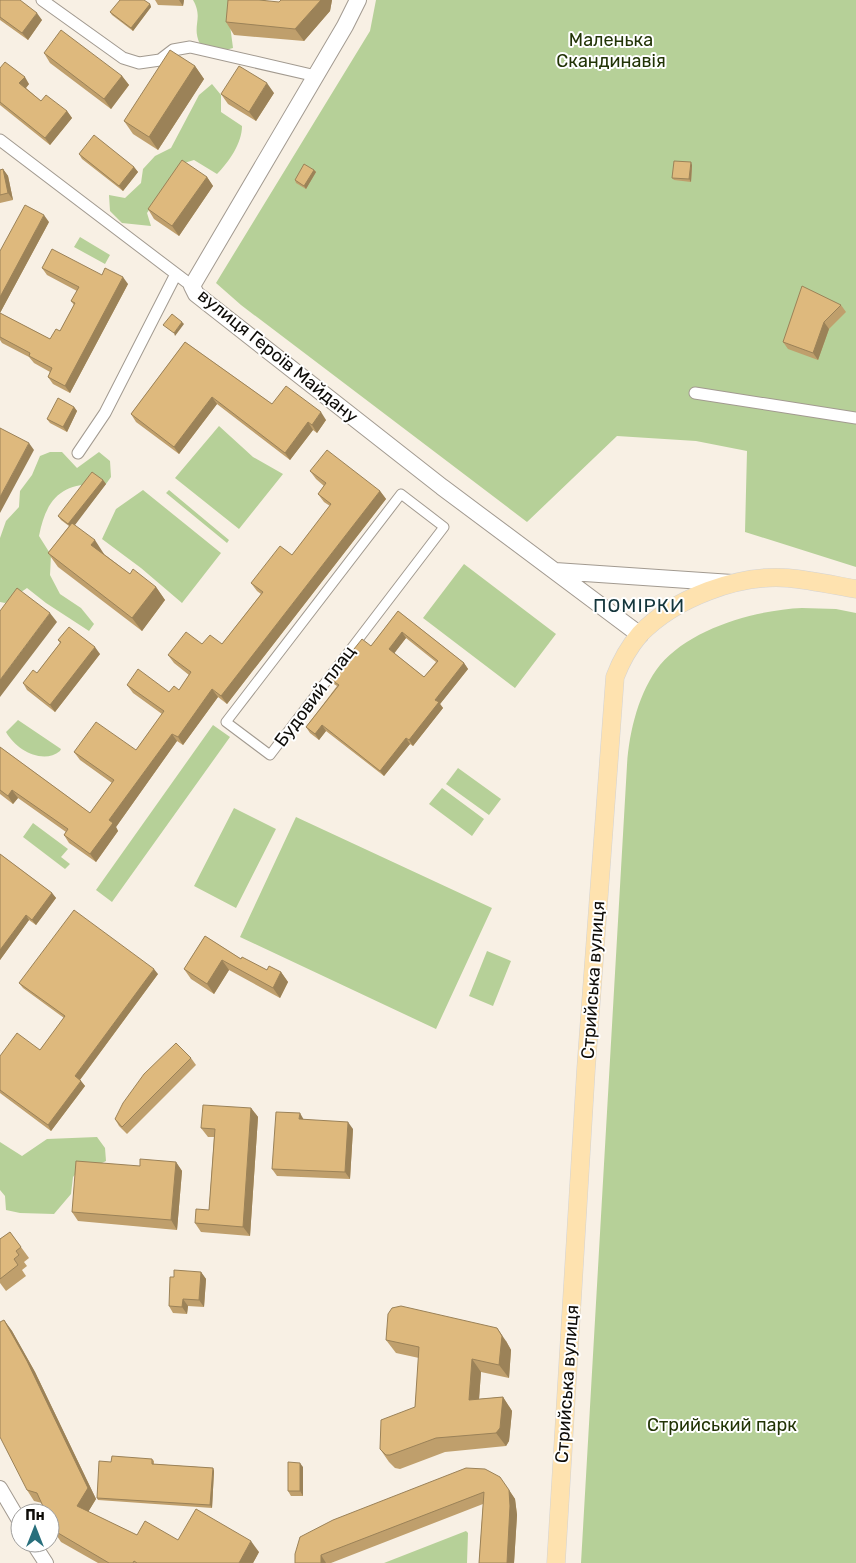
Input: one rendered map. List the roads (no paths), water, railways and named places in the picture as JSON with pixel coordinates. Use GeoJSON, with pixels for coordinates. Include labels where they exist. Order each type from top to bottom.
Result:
{"type":"FeatureCollection","features":[{"type":"Feature","properties":{"kind":"main road","name":"вулиця Героїв Майдану"},"geometry":{"type":"LineString","coordinates":[[358,0],[316,76],[192,286],[196,294],[342,409],[640,635]]}},
{"type":"Feature","properties":{"kind":"main road"},"geometry":{"type":"LineString","coordinates":[[555,571],[735,583]]}},
{"type":"Feature","properties":{"kind":"main road","name":"Стрийська вулиця"},"geometry":{"type":"LineString","coordinates":[[556,1563],[612,693],[615,677],[622,659],[640,635],[661,616],[686,602],[735,583],[787,578],[856,589]]}},
{"type":"Feature","properties":{"kind":"street"},"geometry":{"type":"LineString","coordinates":[[42,0],[123,58],[139,63],[160,60],[173,50],[190,47],[316,76]]}},
{"type":"Feature","properties":{"kind":"street"},"geometry":{"type":"LineString","coordinates":[[0,140],[192,286]]}},
{"type":"Feature","properties":{"kind":"street"},"geometry":{"type":"LineString","coordinates":[[78,453],[105,413],[176,274]]}},
{"type":"Feature","properties":{"kind":"street"},"geometry":{"type":"LineString","coordinates":[[695,393],[856,418]]}},
{"type":"Feature","properties":{"kind":"street","name":"Будовий плац"},"geometry":{"type":"LineString","coordinates":[[401,494],[444,527],[270,755],[226,722],[401,494]]}},
{"type":"Feature","properties":{"kind":"street"},"geometry":{"type":"LineString","coordinates":[[0,1488],[10,1505]]}},
{"type":"Feature","properties":{"kind":"district","name":"ПОМІРКИ"},"geometry":{"type":"Point","coordinates":[639,605]}},
{"type":"Feature","properties":{"kind":"park label","name":"Маленька Скандинавія"},"geometry":{"type":"Point","coordinates":[611,50]}},
{"type":"Feature","properties":{"kind":"park label","name":"Стрийський парк"},"geometry":{"type":"Point","coordinates":[722,1425]}}]}
